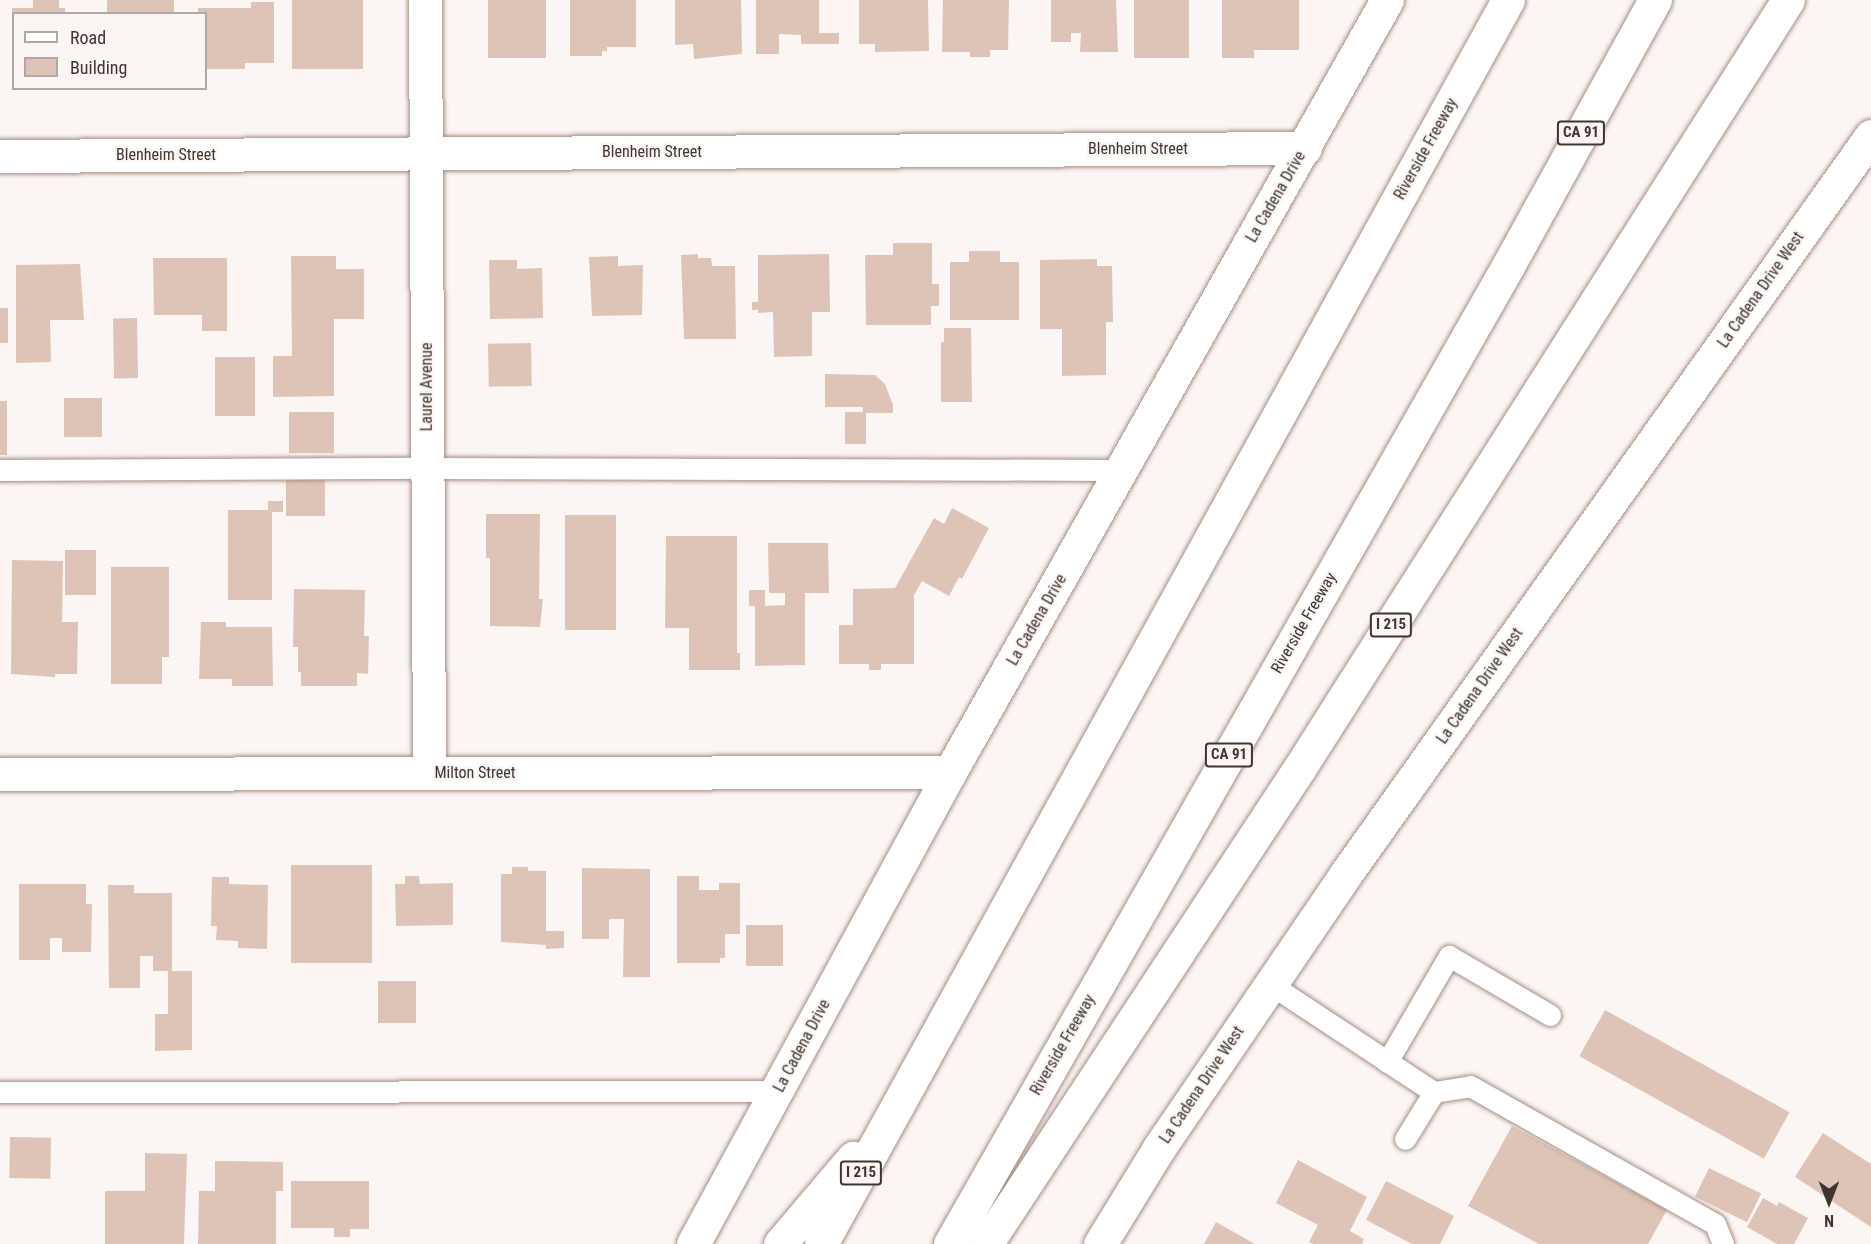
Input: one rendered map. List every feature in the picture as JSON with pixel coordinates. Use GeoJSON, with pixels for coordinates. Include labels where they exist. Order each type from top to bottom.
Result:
{"type":"FeatureCollection","features":[{"type":"Feature","properties":{"kind":"main road","name":"Laurel Avenue"},"geometry":{"type":"LineString","coordinates":[[425,0],[429,774]]}},
{"type":"Feature","properties":{"kind":"main road","name":"La Cadena Drive"},"geometry":{"type":"LineString","coordinates":[[693,1244],[950,772],[1387,0]]}},
{"type":"Feature","properties":{"kind":"main road","name":"Riverside Freeway"},"geometry":{"type":"LineString","coordinates":[[821,1244],[1508,0]]}},
{"type":"Feature","properties":{"kind":"main road","name":"Riverside Freeway"},"geometry":{"type":"LineString","coordinates":[[950,1244],[1508,266],[1655,0]]}},
{"type":"Feature","properties":{"kind":"main road"},"geometry":{"type":"LineString","coordinates":[[1508,266],[1677,0]]}},
{"type":"Feature","properties":{"kind":"main road","name":"I 215"},"geometry":{"type":"LineString","coordinates":[[986,1244],[1299,769],[1788,0]]}},
{"type":"Feature","properties":{"kind":"main road","name":"La Cadena Drive West"},"geometry":{"type":"LineString","coordinates":[[1100,1244],[1159,1148],[1345,875],[1871,136]]}},
{"type":"Feature","properties":{"kind":"main road","name":"Blenheim Street"},"geometry":{"type":"LineString","coordinates":[[0,156],[1305,148]]}},
{"type":"Feature","properties":{"kind":"main road","name":"Milton Street"},"geometry":{"type":"LineString","coordinates":[[0,774],[950,772]]}},
{"type":"Feature","properties":{"kind":"main road"},"geometry":{"type":"LineString","coordinates":[[780,1244],[900,1102]]}},
{"type":"Feature","properties":{"kind":"lane"},"geometry":{"type":"LineString","coordinates":[[0,470],[428,468],[1122,470]]}},
{"type":"Feature","properties":{"kind":"lane"},"geometry":{"type":"LineString","coordinates":[[1387,1062],[1449,956],[1550,1015]]}},
{"type":"Feature","properties":{"kind":"lane"},"geometry":{"type":"LineString","coordinates":[[1270,984],[1434,1092],[1470,1086],[1715,1224],[1723,1244]]}},
{"type":"Feature","properties":{"kind":"lane"},"geometry":{"type":"LineString","coordinates":[[0,1092],[777,1092]]}},
{"type":"Feature","properties":{"kind":"lane"},"geometry":{"type":"LineString","coordinates":[[1405,1139],[1434,1092]]}},
{"type":"Feature","properties":{"kind":"building"},"geometry":{"type":"Polygon","coordinates":[[[33,0],[59,0],[59,8],[65,8],[65,12],[12,12],[12,8],[33,8],[33,0]]]}},
{"type":"Feature","properties":{"kind":"building"},"geometry":{"type":"Polygon","coordinates":[[[107,0],[174,0],[174,12],[107,12],[107,0]]]}},
{"type":"Feature","properties":{"kind":"building"},"geometry":{"type":"Polygon","coordinates":[[[292,0],[363,0],[363,69],[292,69],[292,0]]]}},
{"type":"Feature","properties":{"kind":"building"},"geometry":{"type":"Polygon","coordinates":[[[488,0],[546,0],[546,58],[488,58],[488,0]]]}},
{"type":"Feature","properties":{"kind":"building"},"geometry":{"type":"Polygon","coordinates":[[[570,0],[636,0],[636,47],[607,47],[607,51],[602,51],[602,56],[570,56],[570,0]]]}},
{"type":"Feature","properties":{"kind":"building"},"geometry":{"type":"Polygon","coordinates":[[[675,0],[741,0],[742,54],[694,59],[693,44],[675,45],[675,0]]]}},
{"type":"Feature","properties":{"kind":"building"},"geometry":{"type":"Polygon","coordinates":[[[756,0],[819,0],[819,33],[839,33],[839,44],[801,44],[801,35],[779,34],[779,54],[756,54],[756,0]]]}},
{"type":"Feature","properties":{"kind":"building"},"geometry":{"type":"Polygon","coordinates":[[[859,0],[928,0],[929,51],[875,52],[875,44],[859,44],[859,0]]]}},
{"type":"Feature","properties":{"kind":"building"},"geometry":{"type":"Polygon","coordinates":[[[943,0],[1009,0],[1008,50],[990,50],[990,57],[970,57],[970,52],[942,52],[943,0]]]}},
{"type":"Feature","properties":{"kind":"building"},"geometry":{"type":"Polygon","coordinates":[[[1051,0],[1116,0],[1118,52],[1080,52],[1081,33],[1071,33],[1071,42],[1051,42],[1051,0]]]}},
{"type":"Feature","properties":{"kind":"building"},"geometry":{"type":"Polygon","coordinates":[[[1134,0],[1189,0],[1189,58],[1134,58],[1134,0]]]}},
{"type":"Feature","properties":{"kind":"building"},"geometry":{"type":"Polygon","coordinates":[[[1222,0],[1299,0],[1299,50],[1254,50],[1254,58],[1222,58],[1222,0]]]}},
{"type":"Feature","properties":{"kind":"building"},"geometry":{"type":"Polygon","coordinates":[[[251,2],[274,2],[274,63],[245,63],[245,69],[207,69],[207,12],[198,12],[198,8],[251,8],[251,2]]]}},
{"type":"Feature","properties":{"kind":"building"},"geometry":{"type":"Polygon","coordinates":[[[893,243],[932,243],[932,284],[939,284],[939,306],[931,306],[931,325],[866,325],[865,255],[893,255],[893,243]]]}},
{"type":"Feature","properties":{"kind":"building"},"geometry":{"type":"Polygon","coordinates":[[[969,251],[1000,251],[1000,262],[1019,262],[1019,320],[950,320],[950,262],[969,262],[969,251]]]}},
{"type":"Feature","properties":{"kind":"building"},"geometry":{"type":"Polygon","coordinates":[[[698,254],[698,258],[711,258],[712,266],[735,266],[736,339],[684,339],[681,255],[698,254]]]}},
{"type":"Feature","properties":{"kind":"building"},"geometry":{"type":"Polygon","coordinates":[[[829,254],[830,312],[812,312],[812,356],[774,357],[773,312],[758,313],[758,310],[752,310],[752,302],[758,302],[758,255],[829,254]]]}},
{"type":"Feature","properties":{"kind":"building"},"geometry":{"type":"Polygon","coordinates":[[[291,256],[336,256],[336,269],[364,269],[364,319],[334,319],[334,396],[273,397],[273,356],[292,356],[291,256]]]}},
{"type":"Feature","properties":{"kind":"building"},"geometry":{"type":"Polygon","coordinates":[[[618,256],[618,266],[643,265],[642,315],[592,316],[589,257],[618,256]]]}},
{"type":"Feature","properties":{"kind":"building"},"geometry":{"type":"Polygon","coordinates":[[[153,258],[227,258],[227,331],[202,331],[202,315],[154,315],[153,258]]]}},
{"type":"Feature","properties":{"kind":"building"},"geometry":{"type":"Polygon","coordinates":[[[1097,259],[1097,266],[1112,266],[1113,322],[1106,322],[1106,375],[1062,376],[1062,329],[1040,329],[1040,260],[1097,259]]]}},
{"type":"Feature","properties":{"kind":"building"},"geometry":{"type":"Polygon","coordinates":[[[489,260],[517,260],[517,269],[542,268],[543,318],[490,319],[489,260]]]}},
{"type":"Feature","properties":{"kind":"building"},"geometry":{"type":"Polygon","coordinates":[[[80,264],[84,320],[50,320],[51,362],[16,363],[16,265],[80,264]]]}},
{"type":"Feature","properties":{"kind":"building"},"geometry":{"type":"Polygon","coordinates":[[[0,308],[8,308],[8,343],[0,343],[0,308]]]}},
{"type":"Feature","properties":{"kind":"building"},"geometry":{"type":"Polygon","coordinates":[[[113,318],[137,318],[138,378],[114,378],[113,318]]]}},
{"type":"Feature","properties":{"kind":"building"},"geometry":{"type":"Polygon","coordinates":[[[944,328],[971,328],[972,402],[941,402],[941,342],[944,342],[944,328]]]}},
{"type":"Feature","properties":{"kind":"building"},"geometry":{"type":"Polygon","coordinates":[[[531,343],[532,386],[489,387],[488,344],[531,343]]]}},
{"type":"Feature","properties":{"kind":"building"},"geometry":{"type":"Polygon","coordinates":[[[215,357],[255,357],[255,416],[215,416],[215,357]]]}},
{"type":"Feature","properties":{"kind":"building"},"geometry":{"type":"Polygon","coordinates":[[[825,374],[875,375],[885,384],[893,405],[893,413],[866,413],[866,444],[845,444],[845,412],[863,412],[863,407],[825,407],[825,374]]]}},
{"type":"Feature","properties":{"kind":"building"},"geometry":{"type":"Polygon","coordinates":[[[64,398],[102,398],[102,437],[64,437],[64,398]]]}},
{"type":"Feature","properties":{"kind":"building"},"geometry":{"type":"Polygon","coordinates":[[[0,401],[7,401],[7,455],[0,455],[0,401]]]}},
{"type":"Feature","properties":{"kind":"building"},"geometry":{"type":"Polygon","coordinates":[[[289,412],[334,412],[334,453],[289,453],[289,412]]]}},
{"type":"Feature","properties":{"kind":"building"},"geometry":{"type":"Polygon","coordinates":[[[286,480],[325,480],[325,516],[286,516],[286,480]]]}},
{"type":"Feature","properties":{"kind":"building"},"geometry":{"type":"Polygon","coordinates":[[[268,501],[283,501],[283,512],[272,512],[272,600],[228,600],[228,510],[268,510],[268,501]]]}},
{"type":"Feature","properties":{"kind":"building"},"geometry":{"type":"Polygon","coordinates":[[[952,508],[989,528],[962,579],[959,577],[949,596],[922,581],[914,595],[914,664],[881,664],[881,670],[869,670],[869,664],[839,664],[839,625],[853,625],[853,589],[895,588],[934,518],[944,524],[952,508]]]}},
{"type":"Feature","properties":{"kind":"building"},"geometry":{"type":"Polygon","coordinates":[[[486,514],[540,514],[539,599],[543,599],[540,627],[490,626],[490,558],[486,558],[486,514]]]}},
{"type":"Feature","properties":{"kind":"building"},"geometry":{"type":"Polygon","coordinates":[[[565,515],[616,515],[616,630],[565,630],[565,515]]]}},
{"type":"Feature","properties":{"kind":"building"},"geometry":{"type":"Polygon","coordinates":[[[666,536],[737,536],[737,653],[740,653],[740,670],[689,670],[689,628],[665,628],[666,536]]]}},
{"type":"Feature","properties":{"kind":"building"},"geometry":{"type":"Polygon","coordinates":[[[768,543],[828,543],[829,593],[805,593],[805,665],[755,666],[755,606],[749,606],[749,590],[765,590],[765,606],[785,605],[785,593],[769,593],[768,543]]]}},
{"type":"Feature","properties":{"kind":"building"},"geometry":{"type":"Polygon","coordinates":[[[65,550],[96,550],[96,595],[65,595],[65,550]]]}},
{"type":"Feature","properties":{"kind":"building"},"geometry":{"type":"Polygon","coordinates":[[[12,560],[63,561],[62,622],[78,622],[77,674],[55,674],[55,677],[11,674],[12,560]]]}},
{"type":"Feature","properties":{"kind":"building"},"geometry":{"type":"Polygon","coordinates":[[[111,567],[169,567],[169,657],[162,657],[162,684],[111,684],[111,567]]]}},
{"type":"Feature","properties":{"kind":"building"},"geometry":{"type":"Polygon","coordinates":[[[294,589],[365,590],[364,636],[369,636],[368,674],[357,673],[357,686],[301,686],[301,672],[298,672],[298,647],[293,647],[294,589]]]}},
{"type":"Feature","properties":{"kind":"building"},"geometry":{"type":"Polygon","coordinates":[[[201,622],[226,622],[226,627],[272,627],[273,686],[232,686],[232,679],[199,679],[201,622]]]}},
{"type":"Feature","properties":{"kind":"building"},"geometry":{"type":"Polygon","coordinates":[[[291,865],[372,865],[372,963],[291,963],[291,865]]]}},
{"type":"Feature","properties":{"kind":"building"},"geometry":{"type":"Polygon","coordinates":[[[512,867],[528,867],[528,871],[546,871],[546,931],[564,931],[564,948],[546,949],[546,945],[501,942],[501,874],[512,874],[512,867]]]}},
{"type":"Feature","properties":{"kind":"building"},"geometry":{"type":"Polygon","coordinates":[[[582,868],[650,869],[650,977],[623,977],[624,919],[609,919],[609,939],[582,939],[582,868]]]}},
{"type":"Feature","properties":{"kind":"building"},"geometry":{"type":"Polygon","coordinates":[[[405,876],[419,876],[420,884],[453,883],[453,925],[396,926],[395,884],[405,884],[405,876]]]}},
{"type":"Feature","properties":{"kind":"building"},"geometry":{"type":"Polygon","coordinates":[[[677,876],[699,876],[699,890],[719,890],[719,883],[740,883],[740,934],[725,934],[725,958],[720,958],[720,963],[677,963],[677,876]]]}},
{"type":"Feature","properties":{"kind":"building"},"geometry":{"type":"Polygon","coordinates":[[[212,877],[229,877],[229,884],[268,885],[267,949],[238,948],[238,941],[216,940],[217,926],[211,926],[212,877]]]}},
{"type":"Feature","properties":{"kind":"building"},"geometry":{"type":"Polygon","coordinates":[[[19,884],[86,884],[86,904],[92,904],[91,952],[62,952],[62,938],[50,938],[50,960],[19,960],[19,884]]]}},
{"type":"Feature","properties":{"kind":"building"},"geometry":{"type":"Polygon","coordinates":[[[108,885],[134,885],[134,893],[172,893],[172,971],[192,971],[192,1050],[155,1051],[155,1014],[168,1014],[168,971],[153,971],[153,956],[140,956],[140,988],[109,988],[108,885]]]}},
{"type":"Feature","properties":{"kind":"building"},"geometry":{"type":"Polygon","coordinates":[[[746,925],[783,925],[783,966],[746,966],[746,925]]]}},
{"type":"Feature","properties":{"kind":"building"},"geometry":{"type":"Polygon","coordinates":[[[378,981],[416,981],[416,1023],[378,1023],[378,981]]]}},
{"type":"Feature","properties":{"kind":"building"},"geometry":{"type":"Polygon","coordinates":[[[1605,1010],[1790,1112],[1764,1159],[1579,1056],[1605,1010]]]}},
{"type":"Feature","properties":{"kind":"building"},"geometry":{"type":"Polygon","coordinates":[[[1512,1126],[1667,1210],[1648,1244],[1539,1244],[1468,1206],[1512,1126]]]}},
{"type":"Feature","properties":{"kind":"building"},"geometry":{"type":"Polygon","coordinates":[[[1823,1133],[1871,1164],[1871,1227],[1795,1177],[1823,1133]]]}},
{"type":"Feature","properties":{"kind":"building"},"geometry":{"type":"Polygon","coordinates":[[[10,1137],[51,1138],[50,1179],[9,1178],[10,1137]]]}},
{"type":"Feature","properties":{"kind":"building"},"geometry":{"type":"Polygon","coordinates":[[[145,1153],[187,1154],[184,1244],[105,1244],[105,1191],[145,1191],[145,1153]]]}},
{"type":"Feature","properties":{"kind":"building"},"geometry":{"type":"Polygon","coordinates":[[[1298,1160],[1367,1197],[1350,1231],[1364,1239],[1362,1244],[1313,1244],[1309,1242],[1318,1225],[1276,1203],[1298,1160]]]}},
{"type":"Feature","properties":{"kind":"building"},"geometry":{"type":"Polygon","coordinates":[[[215,1161],[283,1162],[283,1191],[276,1191],[276,1244],[198,1244],[199,1191],[215,1191],[215,1161]]]}},
{"type":"Feature","properties":{"kind":"building"},"geometry":{"type":"Polygon","coordinates":[[[1709,1168],[1761,1193],[1747,1222],[1695,1197],[1709,1168]]]}},
{"type":"Feature","properties":{"kind":"building"},"geometry":{"type":"Polygon","coordinates":[[[291,1181],[369,1181],[369,1229],[350,1229],[350,1237],[334,1237],[334,1228],[291,1228],[291,1181]]]}},
{"type":"Feature","properties":{"kind":"building"},"geometry":{"type":"Polygon","coordinates":[[[1386,1181],[1454,1216],[1440,1244],[1412,1244],[1366,1220],[1386,1181]]]}},
{"type":"Feature","properties":{"kind":"building"},"geometry":{"type":"Polygon","coordinates":[[[1763,1198],[1777,1206],[1779,1202],[1808,1218],[1794,1244],[1777,1244],[1747,1227],[1763,1198]]]}},
{"type":"Feature","properties":{"kind":"building"},"geometry":{"type":"Polygon","coordinates":[[[1216,1222],[1255,1244],[1204,1244],[1216,1222]]]}}]}
